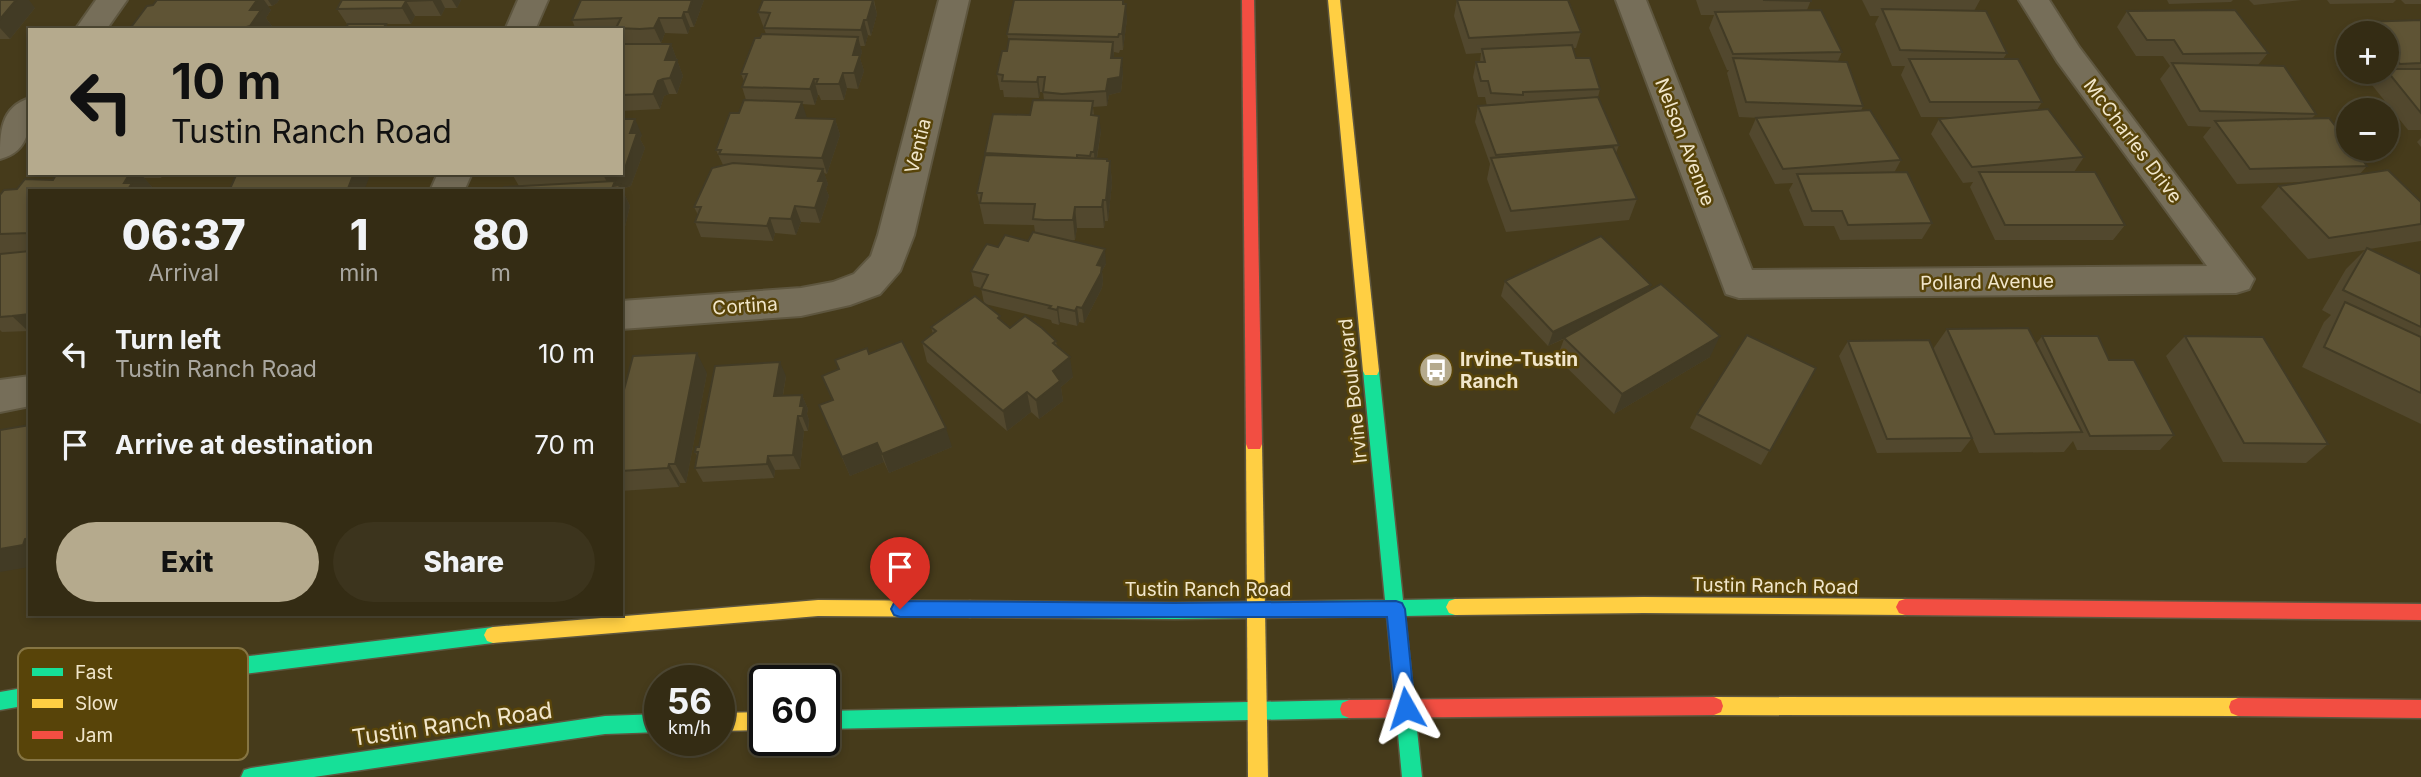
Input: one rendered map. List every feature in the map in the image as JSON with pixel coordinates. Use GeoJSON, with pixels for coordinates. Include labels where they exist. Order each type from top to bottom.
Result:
{"type":"FeatureCollection","features":[{"type":"Feature","properties":{"kind":"main road"},"geometry":{"type":"LineString","coordinates":[[1248,0],[1258,610],[1255,710],[1258,777]]}},
{"type":"Feature","properties":{"kind":"main road","name":"Irvine Boulevard"},"geometry":{"type":"LineString","coordinates":[[1334,0],[1412,777]]}},
{"type":"Feature","properties":{"kind":"main road","name":"Tustin Ranch Road"},"geometry":{"type":"LineString","coordinates":[[248,664],[451,638],[818,608],[1258,610],[1658,606],[2421,612]]}},
{"type":"Feature","properties":{"kind":"main road","name":"Tustin Ranch Road"},"geometry":{"type":"LineString","coordinates":[[0,701],[18,698]]}},
{"type":"Feature","properties":{"kind":"main road"},"geometry":{"type":"LineString","coordinates":[[840,720],[1406,708],[1948,705],[2421,709]]}},
{"type":"Feature","properties":{"kind":"main road","name":"Tustin Ranch Road"},"geometry":{"type":"LineString","coordinates":[[251,777],[605,725],[644,724]]}},
{"type":"Feature","properties":{"kind":"street"},"geometry":{"type":"LineString","coordinates":[[91,28],[112,0]]}},
{"type":"Feature","properties":{"kind":"street"},"geometry":{"type":"LineString","coordinates":[[521,28],[533,0]]}},
{"type":"Feature","properties":{"kind":"street","name":"Ventia"},"geometry":{"type":"LineString","coordinates":[[867,284],[887,262],[896,235],[954,0]]}},
{"type":"Feature","properties":{"kind":"street","name":"Nelson Avenue"},"geometry":{"type":"LineString","coordinates":[[1631,0],[1739,284]]}},
{"type":"Feature","properties":{"kind":"street","name":"McCharles Drive"},"geometry":{"type":"LineString","coordinates":[[2034,0],[2068,54],[2236,279]]}},
{"type":"Feature","properties":{"kind":"street"},"geometry":{"type":"LineString","coordinates":[[0,148],[28,112]]}},
{"type":"Feature","properties":{"kind":"street","name":"Pollard Avenue"},"geometry":{"type":"LineString","coordinates":[[1739,284],[2236,279]]}},
{"type":"Feature","properties":{"kind":"street","name":"Cortina"},"geometry":{"type":"LineString","coordinates":[[623,315],[801,302],[837,295],[867,284]]}},
{"type":"Feature","properties":{"kind":"street"},"geometry":{"type":"LineString","coordinates":[[0,396],[28,391]]}},
{"type":"Feature","properties":{"kind":"building"},"geometry":{"type":"Polygon","coordinates":[[[0,0],[16,0],[0,19],[0,0]]]}},
{"type":"Feature","properties":{"kind":"building"},"geometry":{"type":"Polygon","coordinates":[[[157,0],[257,0],[250,10],[261,10],[250,26],[243,28],[130,28],[147,6],[153,5],[157,0]]]}},
{"type":"Feature","properties":{"kind":"building"},"geometry":{"type":"Polygon","coordinates":[[[342,0],[433,0],[406,1],[402,8],[337,9],[342,0]]]}},
{"type":"Feature","properties":{"kind":"building"},"geometry":{"type":"Polygon","coordinates":[[[581,0],[692,0],[688,12],[684,12],[682,18],[659,18],[654,28],[616,28],[621,18],[572,20],[581,0]]]}},
{"type":"Feature","properties":{"kind":"building"},"geometry":{"type":"Polygon","coordinates":[[[763,0],[873,0],[861,30],[764,28],[770,13],[758,12],[763,0]]]}},
{"type":"Feature","properties":{"kind":"building"},"geometry":{"type":"Polygon","coordinates":[[[1014,0],[1123,0],[1123,4],[1126,4],[1122,34],[1118,37],[1007,34],[1014,0]]]}},
{"type":"Feature","properties":{"kind":"building"},"geometry":{"type":"Polygon","coordinates":[[[1457,0],[1568,0],[1581,32],[1469,38],[1457,0]]]}},
{"type":"Feature","properties":{"kind":"building"},"geometry":{"type":"Polygon","coordinates":[[[1882,9],[1986,11],[2007,53],[1900,50],[1882,9]]]}},
{"type":"Feature","properties":{"kind":"building"},"geometry":{"type":"Polygon","coordinates":[[[1821,10],[1842,52],[1733,54],[1715,12],[1821,10]]]}},
{"type":"Feature","properties":{"kind":"building"},"geometry":{"type":"Polygon","coordinates":[[[2235,10],[2268,53],[2183,54],[2174,40],[2147,40],[2127,11],[2235,10]]]}},
{"type":"Feature","properties":{"kind":"building"},"geometry":{"type":"Polygon","coordinates":[[[2421,20],[2421,63],[2399,63],[2399,21],[2392,21],[2421,20]]]}},
{"type":"Feature","properties":{"kind":"building"},"geometry":{"type":"Polygon","coordinates":[[[348,24],[386,24],[383,28],[346,28],[348,24]]]}},
{"type":"Feature","properties":{"kind":"building"},"geometry":{"type":"Polygon","coordinates":[[[762,34],[858,37],[853,55],[860,55],[854,73],[843,73],[839,84],[816,84],[818,79],[814,79],[810,89],[742,87],[747,74],[741,74],[755,38],[760,38],[762,34]]]}},
{"type":"Feature","properties":{"kind":"building"},"geometry":{"type":"Polygon","coordinates":[[[1009,39],[1113,42],[1111,58],[1122,58],[1120,77],[1108,79],[1106,91],[1062,94],[1043,92],[1045,77],[1038,77],[1037,82],[1002,81],[1003,75],[997,74],[1002,51],[1007,51],[1009,39]]]}},
{"type":"Feature","properties":{"kind":"building"},"geometry":{"type":"Polygon","coordinates":[[[623,44],[671,44],[665,60],[677,60],[670,78],[658,81],[653,94],[623,95],[623,44]]]}},
{"type":"Feature","properties":{"kind":"building"},"geometry":{"type":"Polygon","coordinates":[[[1572,45],[1576,58],[1590,58],[1600,89],[1523,92],[1523,95],[1491,93],[1488,81],[1481,81],[1476,62],[1485,62],[1482,49],[1572,45]]]}},
{"type":"Feature","properties":{"kind":"building"},"geometry":{"type":"Polygon","coordinates":[[[1733,58],[1847,62],[1863,106],[1746,102],[1733,58]]]}},
{"type":"Feature","properties":{"kind":"building"},"geometry":{"type":"Polygon","coordinates":[[[1909,59],[2018,59],[2042,102],[1930,102],[1909,59]]]}},
{"type":"Feature","properties":{"kind":"building"},"geometry":{"type":"Polygon","coordinates":[[[2172,63],[2284,66],[2316,114],[2200,111],[2172,63]]]}},
{"type":"Feature","properties":{"kind":"building"},"geometry":{"type":"Polygon","coordinates":[[[2399,69],[2421,69],[2421,113],[2398,84],[2399,69]]]}},
{"type":"Feature","properties":{"kind":"building"},"geometry":{"type":"Polygon","coordinates":[[[1598,97],[1619,145],[1496,155],[1478,106],[1598,97]]]}},
{"type":"Feature","properties":{"kind":"building"},"geometry":{"type":"Polygon","coordinates":[[[744,100],[802,102],[796,118],[835,119],[822,158],[719,154],[721,150],[716,150],[730,113],[739,113],[744,100]]]}},
{"type":"Feature","properties":{"kind":"building"},"geometry":{"type":"Polygon","coordinates":[[[1033,100],[1093,101],[1091,115],[1099,116],[1094,152],[1091,152],[1090,156],[1077,155],[1077,158],[985,153],[993,114],[1030,115],[1033,100]]]}},
{"type":"Feature","properties":{"kind":"building"},"geometry":{"type":"Polygon","coordinates":[[[2048,109],[2084,157],[1972,167],[1939,119],[2048,109]]]}},
{"type":"Feature","properties":{"kind":"building"},"geometry":{"type":"Polygon","coordinates":[[[1870,110],[1901,160],[1783,169],[1756,118],[1870,110]]]}},
{"type":"Feature","properties":{"kind":"building"},"geometry":{"type":"Polygon","coordinates":[[[2329,118],[2336,127],[2336,161],[2363,161],[2367,166],[2250,169],[2215,121],[2329,118]]]}},
{"type":"Feature","properties":{"kind":"building"},"geometry":{"type":"Polygon","coordinates":[[[623,119],[635,119],[630,133],[637,133],[624,171],[623,119]]]}},
{"type":"Feature","properties":{"kind":"building"},"geometry":{"type":"Polygon","coordinates":[[[1613,147],[1637,199],[1511,211],[1491,158],[1613,147]]]}},
{"type":"Feature","properties":{"kind":"building"},"geometry":{"type":"Polygon","coordinates":[[[985,155],[1107,159],[1110,161],[1106,200],[1103,200],[1102,207],[1075,207],[1073,220],[1033,219],[1035,204],[980,203],[982,193],[977,193],[985,155]]]}},
{"type":"Feature","properties":{"kind":"building"},"geometry":{"type":"Polygon","coordinates":[[[733,163],[823,169],[818,181],[824,181],[815,208],[795,206],[791,219],[770,218],[767,226],[695,222],[701,207],[694,207],[712,168],[733,163]]]}},
{"type":"Feature","properties":{"kind":"building"},"geometry":{"type":"Polygon","coordinates":[[[2388,170],[2421,202],[2421,224],[2329,238],[2279,186],[2388,170]]]}},
{"type":"Feature","properties":{"kind":"building"},"geometry":{"type":"Polygon","coordinates":[[[1907,172],[1932,223],[1848,225],[1842,211],[1812,211],[1797,174],[1907,172]]]}},
{"type":"Feature","properties":{"kind":"building"},"geometry":{"type":"Polygon","coordinates":[[[1979,172],[2095,172],[2125,225],[2005,225],[1979,172]]]}},
{"type":"Feature","properties":{"kind":"building"},"geometry":{"type":"Polygon","coordinates":[[[56,175],[129,175],[124,183],[132,183],[128,189],[28,189],[28,233],[0,234],[0,195],[4,190],[17,189],[25,179],[53,180],[56,175]]]}},
{"type":"Feature","properties":{"kind":"building"},"geometry":{"type":"Polygon","coordinates":[[[236,175],[353,175],[348,189],[230,189],[236,175]]]}},
{"type":"Feature","properties":{"kind":"building"},"geometry":{"type":"Polygon","coordinates":[[[615,181],[613,186],[620,185],[619,189],[504,187],[615,181]]]}},
{"type":"Feature","properties":{"kind":"building"},"geometry":{"type":"Polygon","coordinates":[[[1033,232],[1105,249],[1097,265],[1102,266],[1101,273],[1082,308],[1077,307],[1075,311],[1058,307],[1057,310],[1049,308],[1051,306],[981,289],[988,275],[971,271],[987,244],[998,247],[1005,235],[1028,241],[1033,232]]]}},
{"type":"Feature","properties":{"kind":"building"},"geometry":{"type":"Polygon","coordinates":[[[1601,236],[1651,285],[1553,332],[1505,281],[1601,236]]]}},
{"type":"Feature","properties":{"kind":"building"},"geometry":{"type":"Polygon","coordinates":[[[2367,248],[2421,274],[2421,327],[2343,290],[2367,248]]]}},
{"type":"Feature","properties":{"kind":"building"},"geometry":{"type":"Polygon","coordinates":[[[28,251],[28,314],[0,317],[0,254],[28,251]]]}},
{"type":"Feature","properties":{"kind":"building"},"geometry":{"type":"Polygon","coordinates":[[[1661,284],[1720,336],[1622,394],[1564,338],[1661,284]]]}},
{"type":"Feature","properties":{"kind":"building"},"geometry":{"type":"Polygon","coordinates":[[[975,296],[1000,316],[998,318],[1010,328],[1025,316],[1042,328],[1056,341],[1053,343],[1070,357],[1053,371],[1060,381],[1036,400],[1027,392],[1003,411],[922,342],[936,331],[931,327],[975,296]]]}},
{"type":"Feature","properties":{"kind":"building"},"geometry":{"type":"Polygon","coordinates":[[[2345,302],[2421,337],[2421,393],[2324,347],[2345,302]]]}},
{"type":"Feature","properties":{"kind":"building"},"geometry":{"type":"Polygon","coordinates":[[[2028,328],[2082,432],[1995,434],[1947,329],[2028,328]]]}},
{"type":"Feature","properties":{"kind":"building"},"geometry":{"type":"Polygon","coordinates":[[[1747,335],[1816,368],[1770,451],[1697,414],[1747,335]]]}},
{"type":"Feature","properties":{"kind":"building"},"geometry":{"type":"Polygon","coordinates":[[[2042,336],[2098,336],[2109,360],[2134,360],[2174,435],[2090,436],[2042,336]]]}},
{"type":"Feature","properties":{"kind":"building"},"geometry":{"type":"Polygon","coordinates":[[[2185,336],[2263,337],[2328,444],[2244,443],[2185,336]]]}},
{"type":"Feature","properties":{"kind":"building"},"geometry":{"type":"Polygon","coordinates":[[[1929,340],[1972,438],[1887,439],[1848,341],[1929,340]]]}},
{"type":"Feature","properties":{"kind":"building"},"geometry":{"type":"Polygon","coordinates":[[[902,341],[946,428],[882,454],[877,443],[842,457],[819,405],[833,400],[822,376],[839,369],[835,360],[867,348],[869,354],[902,341]]]}},
{"type":"Feature","properties":{"kind":"building"},"geometry":{"type":"Polygon","coordinates":[[[697,353],[675,464],[669,464],[668,468],[623,471],[623,394],[633,356],[697,353]]]}},
{"type":"Feature","properties":{"kind":"building"},"geometry":{"type":"Polygon","coordinates":[[[780,362],[774,396],[802,395],[800,406],[804,406],[802,416],[798,416],[793,455],[768,456],[767,464],[695,468],[698,452],[695,452],[696,447],[699,447],[715,366],[780,362]]]}},
{"type":"Feature","properties":{"kind":"building"},"geometry":{"type":"Polygon","coordinates":[[[28,425],[28,538],[23,545],[0,549],[0,430],[28,425]]]}},
{"type":"Feature","properties":{"kind":"traffic: fast"},"geometry":{"type":"LineString","coordinates":[[1371,371],[1412,777]]}},
{"type":"Feature","properties":{"kind":"traffic: fast"},"geometry":{"type":"LineString","coordinates":[[970,609],[1175,611],[1455,607]]}},
{"type":"Feature","properties":{"kind":"traffic: fast"},"geometry":{"type":"LineString","coordinates":[[248,665],[493,635]]}},
{"type":"Feature","properties":{"kind":"traffic: fast"},"geometry":{"type":"LineString","coordinates":[[0,701],[18,698]]}},
{"type":"Feature","properties":{"kind":"traffic: fast"},"geometry":{"type":"LineString","coordinates":[[840,720],[1349,709]]}},
{"type":"Feature","properties":{"kind":"traffic: fast"},"geometry":{"type":"LineString","coordinates":[[251,777],[605,725],[644,724]]}},
{"type":"Feature","properties":{"kind":"traffic: slow"},"geometry":{"type":"LineString","coordinates":[[1334,0],[1371,371]]}},
{"type":"Feature","properties":{"kind":"traffic: slow"},"geometry":{"type":"LineString","coordinates":[[1254,444],[1258,777]]}},
{"type":"Feature","properties":{"kind":"traffic: slow"},"geometry":{"type":"LineString","coordinates":[[1455,607],[1905,607]]}},
{"type":"Feature","properties":{"kind":"traffic: slow"},"geometry":{"type":"LineString","coordinates":[[493,635],[818,608],[970,609]]}},
{"type":"Feature","properties":{"kind":"traffic: slow"},"geometry":{"type":"LineString","coordinates":[[1714,706],[2238,707]]}},
{"type":"Feature","properties":{"kind":"traffic: slow"},"geometry":{"type":"LineString","coordinates":[[735,722],[749,721]]}},
{"type":"Feature","properties":{"kind":"traffic: jam"},"geometry":{"type":"LineString","coordinates":[[1248,0],[1254,444]]}},
{"type":"Feature","properties":{"kind":"traffic: jam"},"geometry":{"type":"LineString","coordinates":[[1905,607],[2421,612]]}},
{"type":"Feature","properties":{"kind":"traffic: jam"},"geometry":{"type":"LineString","coordinates":[[1349,709],[1714,706]]}},
{"type":"Feature","properties":{"kind":"traffic: jam"},"geometry":{"type":"LineString","coordinates":[[2238,707],[2421,709]]}},
{"type":"Feature","properties":{"kind":"place","name":"Irvine-Tustin Ranch"},"geometry":{"type":"Point","coordinates":[1436,370]}},
{"type":"Feature","properties":{"kind":"route"},"geometry":{"type":"LineString","coordinates":[[900,609],[1396,609],[1406,708]]}}]}
